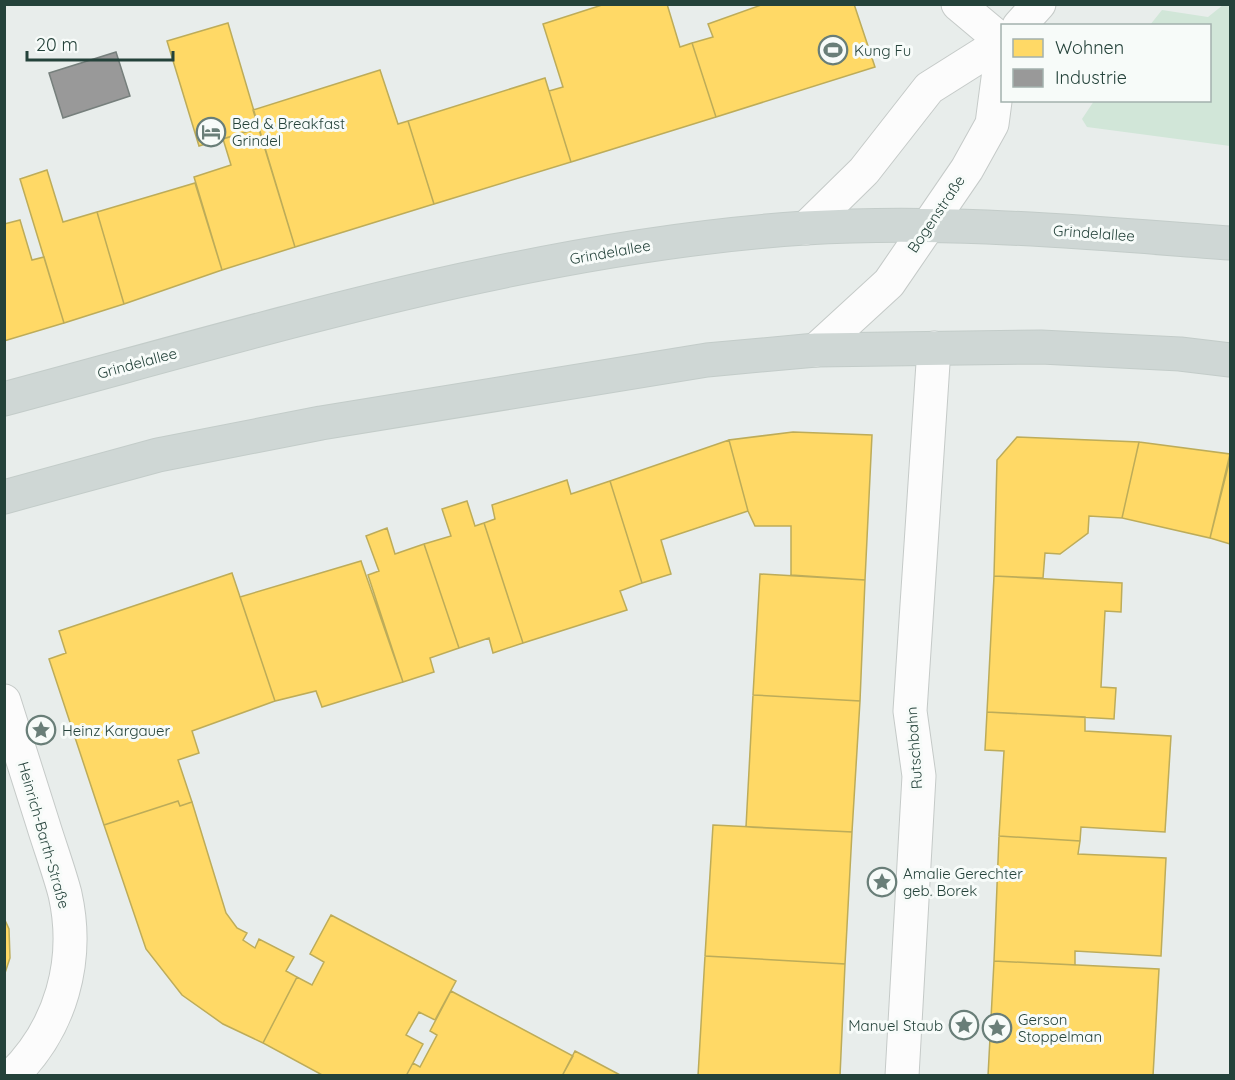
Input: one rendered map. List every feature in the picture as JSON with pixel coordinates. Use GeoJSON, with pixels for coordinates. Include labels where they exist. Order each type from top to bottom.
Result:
{"type":"FeatureCollection","features":[{"type":"Feature","properties":{"kind":"main road","name":"Grindelallee"},"geometry":{"type":"LineString","coordinates":[[4,399],[448,284],[626,248],[806,228],[930,225],[1230,243]]}},
{"type":"Feature","properties":{"kind":"main road"},"geometry":{"type":"LineString","coordinates":[[4,497],[158,455],[321,423],[707,360],[816,350],[1041,347],[1180,354],[1230,360]]}},
{"type":"Feature","properties":{"kind":"street"},"geometry":{"type":"LineString","coordinates":[[958,4],[1001,41]]}},
{"type":"Feature","properties":{"kind":"street"},"geometry":{"type":"LineString","coordinates":[[1021,24],[1039,4]]}},
{"type":"Feature","properties":{"kind":"street"},"geometry":{"type":"LineString","coordinates":[[806,228],[864,171],[929,88],[1001,43]]}},
{"type":"Feature","properties":{"kind":"street","name":"Bogenstraße"},"geometry":{"type":"LineString","coordinates":[[816,350],[889,283],[930,225],[992,124],[1001,56]]}},
{"type":"Feature","properties":{"kind":"street","name":"Rutschbahn"},"geometry":{"type":"LineString","coordinates":[[902,1076],[919,776],[910,711],[934,348]]}},
{"type":"Feature","properties":{"kind":"street","name":"Heinrich-Barth-Straße"},"geometry":{"type":"LineString","coordinates":[[4,701],[65,895],[69,921],[69,968],[62,996],[43,1038],[29,1059],[12,1076]]}},
{"type":"Feature","properties":{"kind":"green space"},"geometry":{"type":"Polygon","coordinates":[[[1223,5],[1230,5],[1230,146],[1087,127],[1082,119],[1093,102],[1211,102],[1211,24],[1151,24],[1162,10],[1208,17],[1223,5]]]}},
{"type":"Feature","properties":{"kind":"building: Wohnen"},"geometry":{"type":"Polygon","coordinates":[[[605,4],[667,4],[680,47],[692,43],[716,117],[571,162],[549,91],[563,87],[543,24],[605,4]]]}},
{"type":"Feature","properties":{"kind":"building: Wohnen"},"geometry":{"type":"Polygon","coordinates":[[[764,4],[854,4],[875,67],[716,117],[692,43],[713,37],[708,24],[764,4]]]}},
{"type":"Feature","properties":{"kind":"building: Wohnen"},"geometry":{"type":"Polygon","coordinates":[[[228,23],[259,128],[199,146],[167,41],[228,23]]]}},
{"type":"Feature","properties":{"kind":"building: Wohnen"},"geometry":{"type":"Polygon","coordinates":[[[380,70],[398,124],[408,121],[434,204],[295,247],[253,110],[380,70]]]}},
{"type":"Feature","properties":{"kind":"building: Wohnen"},"geometry":{"type":"Polygon","coordinates":[[[545,78],[571,162],[434,204],[408,121],[545,78]]]}},
{"type":"Feature","properties":{"kind":"building: Wohnen"},"geometry":{"type":"Polygon","coordinates":[[[259,128],[295,247],[222,270],[194,177],[231,165],[223,139],[259,128]]]}},
{"type":"Feature","properties":{"kind":"building: Wohnen"},"geometry":{"type":"Polygon","coordinates":[[[47,170],[63,222],[97,212],[124,304],[64,323],[20,179],[47,170]]]}},
{"type":"Feature","properties":{"kind":"building: Wohnen"},"geometry":{"type":"Polygon","coordinates":[[[195,183],[222,270],[124,304],[97,212],[195,183]]]}},
{"type":"Feature","properties":{"kind":"building: Wohnen"},"geometry":{"type":"Polygon","coordinates":[[[20,220],[32,260],[44,257],[64,323],[4,341],[4,224],[20,220]]]}},
{"type":"Feature","properties":{"kind":"building: Wohnen"},"geometry":{"type":"Polygon","coordinates":[[[793,432],[872,435],[865,580],[791,575],[791,526],[755,526],[748,511],[729,440],[793,432]]]}},
{"type":"Feature","properties":{"kind":"building: Wohnen"},"geometry":{"type":"Polygon","coordinates":[[[1017,437],[1139,442],[1122,518],[1089,516],[1088,533],[1060,554],[1045,553],[1043,578],[994,576],[997,460],[1017,437]]]}},
{"type":"Feature","properties":{"kind":"building: Wohnen"},"geometry":{"type":"Polygon","coordinates":[[[729,440],[748,511],[661,540],[671,574],[642,583],[610,481],[729,440]]]}},
{"type":"Feature","properties":{"kind":"building: Wohnen"},"geometry":{"type":"Polygon","coordinates":[[[1139,442],[1230,454],[1210,538],[1122,518],[1139,442]]]}},
{"type":"Feature","properties":{"kind":"building: Wohnen"},"geometry":{"type":"Polygon","coordinates":[[[1230,459],[1230,544],[1210,538],[1230,459]]]}},
{"type":"Feature","properties":{"kind":"building: Wohnen"},"geometry":{"type":"Polygon","coordinates":[[[567,480],[571,494],[610,481],[642,583],[620,591],[627,610],[523,643],[484,523],[495,519],[492,505],[567,480]]]}},
{"type":"Feature","properties":{"kind":"building: Wohnen"},"geometry":{"type":"Polygon","coordinates":[[[467,501],[475,526],[484,523],[523,643],[493,653],[489,638],[459,648],[424,544],[451,536],[442,509],[467,501]]]}},
{"type":"Feature","properties":{"kind":"building: Wohnen"},"geometry":{"type":"Polygon","coordinates":[[[387,528],[395,554],[424,544],[459,648],[430,658],[434,672],[403,682],[368,575],[379,571],[366,536],[387,528]]]}},
{"type":"Feature","properties":{"kind":"building: Wohnen"},"geometry":{"type":"Polygon","coordinates":[[[361,561],[403,682],[322,707],[316,691],[275,701],[240,597],[361,561]]]}},
{"type":"Feature","properties":{"kind":"building: Wohnen"},"geometry":{"type":"Polygon","coordinates":[[[232,573],[275,701],[192,731],[199,753],[178,760],[192,802],[180,806],[178,801],[104,825],[49,659],[66,653],[59,631],[232,573]]]}},
{"type":"Feature","properties":{"kind":"building: Wohnen"},"geometry":{"type":"Polygon","coordinates":[[[760,574],[865,580],[860,701],[753,695],[760,574]]]}},
{"type":"Feature","properties":{"kind":"building: Wohnen"},"geometry":{"type":"Polygon","coordinates":[[[994,576],[1122,583],[1121,612],[1105,611],[1101,687],[1116,688],[1114,719],[987,712],[994,576]]]}},
{"type":"Feature","properties":{"kind":"building: Wohnen"},"geometry":{"type":"Polygon","coordinates":[[[753,695],[860,701],[852,832],[746,827],[753,695]]]}},
{"type":"Feature","properties":{"kind":"building: Wohnen"},"geometry":{"type":"Polygon","coordinates":[[[987,712],[1085,717],[1085,731],[1171,736],[1165,832],[1081,827],[1080,841],[999,836],[1004,751],[985,750],[987,712]]]}},
{"type":"Feature","properties":{"kind":"building: Wohnen"},"geometry":{"type":"Polygon","coordinates":[[[178,801],[180,806],[192,802],[226,913],[237,928],[247,933],[243,940],[255,948],[259,939],[294,957],[286,971],[297,977],[263,1043],[223,1024],[182,995],[146,949],[104,825],[178,801]]]}},
{"type":"Feature","properties":{"kind":"building: Wohnen"},"geometry":{"type":"Polygon","coordinates":[[[713,825],[852,832],[845,964],[705,956],[713,825]]]}},
{"type":"Feature","properties":{"kind":"building: Wohnen"},"geometry":{"type":"Polygon","coordinates":[[[999,836],[1080,841],[1078,854],[1166,858],[1161,956],[1075,951],[1075,965],[994,961],[999,836]]]}},
{"type":"Feature","properties":{"kind":"building: Wohnen"},"geometry":{"type":"Polygon","coordinates":[[[331,915],[456,981],[435,1020],[419,1012],[406,1035],[423,1044],[406,1076],[324,1076],[263,1043],[297,977],[312,985],[324,962],[310,954],[331,915]]]}},
{"type":"Feature","properties":{"kind":"building: Wohnen"},"geometry":{"type":"Polygon","coordinates":[[[4,918],[9,929],[10,958],[4,976],[4,918]]]}},
{"type":"Feature","properties":{"kind":"building: Wohnen"},"geometry":{"type":"Polygon","coordinates":[[[705,956],[845,964],[840,1076],[698,1076],[705,956]]]}},
{"type":"Feature","properties":{"kind":"building: Wohnen"},"geometry":{"type":"Polygon","coordinates":[[[994,961],[1159,969],[1153,1076],[988,1076],[994,961]]]}},
{"type":"Feature","properties":{"kind":"building: Wohnen"},"geometry":{"type":"Polygon","coordinates":[[[451,991],[573,1056],[562,1076],[406,1076],[413,1063],[420,1067],[437,1035],[430,1031],[451,991]]]}},
{"type":"Feature","properties":{"kind":"building: Wohnen"},"geometry":{"type":"Polygon","coordinates":[[[575,1051],[622,1076],[562,1076],[575,1051]]]}},
{"type":"Feature","properties":{"kind":"building: Industrie"},"geometry":{"type":"Polygon","coordinates":[[[116,52],[130,96],[63,118],[49,73],[116,52]]]}},
{"type":"Feature","properties":{"kind":"place","name":"Kung Fu"},"geometry":{"type":"Point","coordinates":[833,50]}},
{"type":"Feature","properties":{"kind":"place","name":"Bed & Breakfast Grindel"},"geometry":{"type":"Point","coordinates":[211,132]}},
{"type":"Feature","properties":{"kind":"place","name":"Heinz Kargauer"},"geometry":{"type":"Point","coordinates":[41,730]}},
{"type":"Feature","properties":{"kind":"place","name":"Amalie Gerechter geb. Borek"},"geometry":{"type":"Point","coordinates":[882,882]}},
{"type":"Feature","properties":{"kind":"place","name":"Manuel Staub"},"geometry":{"type":"Point","coordinates":[964,1025]}},
{"type":"Feature","properties":{"kind":"place","name":"Gerson Stoppelman"},"geometry":{"type":"Point","coordinates":[997,1028]}}]}
